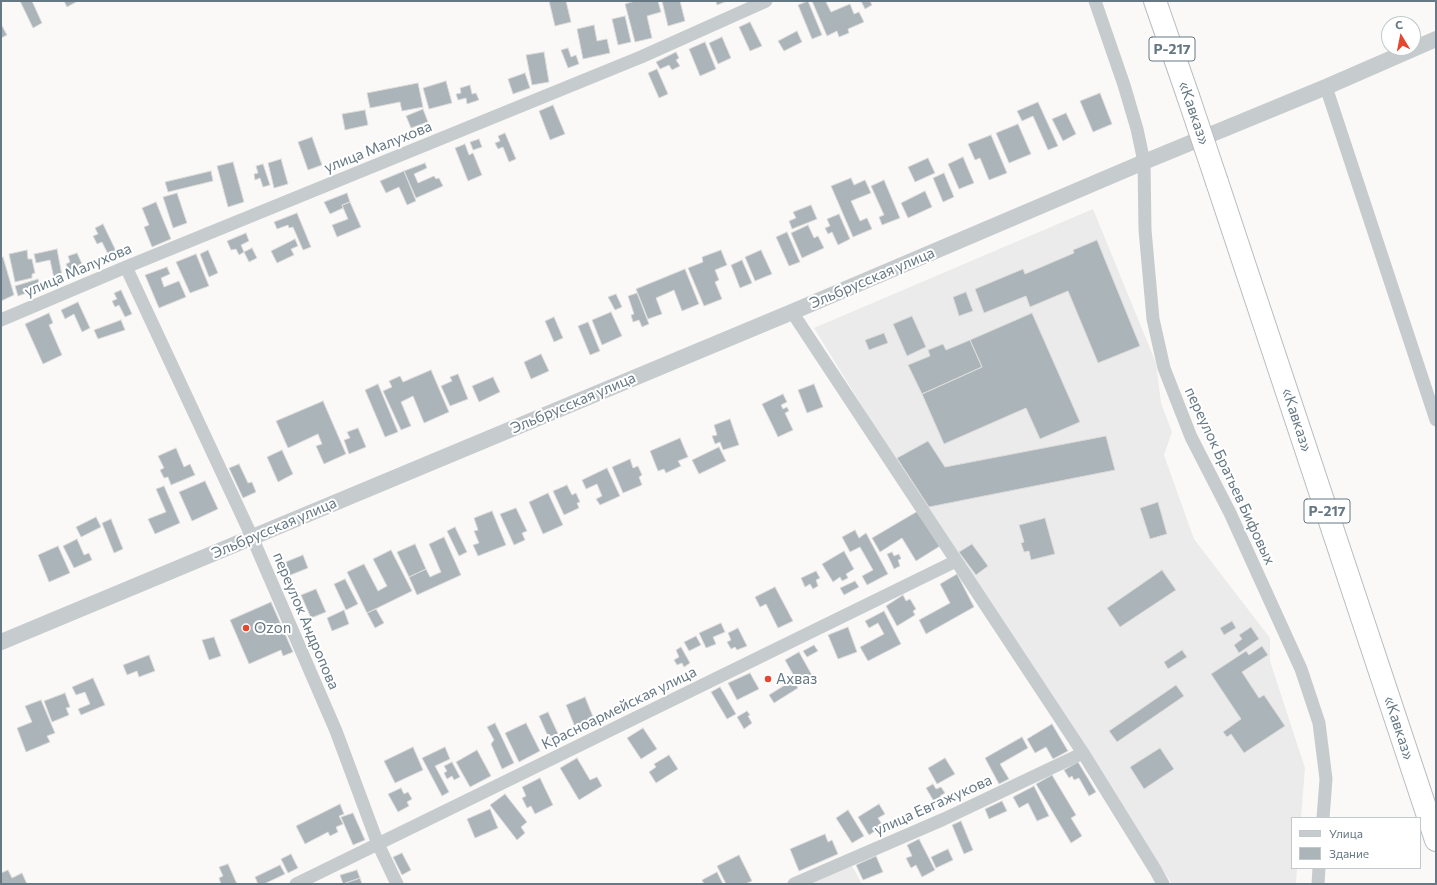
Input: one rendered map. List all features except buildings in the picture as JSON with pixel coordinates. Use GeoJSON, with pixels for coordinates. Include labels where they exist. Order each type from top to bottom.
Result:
{"type":"FeatureCollection","features":[{"type":"Feature","properties":{"kind":"highway","name":"«Кавказ»"},"geometry":{"type":"LineString","coordinates":[[1155,1],[1217,182],[1436,840]]}},
{"type":"Feature","properties":{"kind":"street","name":"улица Малухова"},"geometry":{"type":"LineString","coordinates":[[1,320],[126,267],[641,57],[766,1]]}},
{"type":"Feature","properties":{"kind":"street","name":"переулок Братьев Бифовых"},"geometry":{"type":"LineString","coordinates":[[1095,1],[1124,85],[1137,129],[1144,162],[1146,245],[1153,319],[1164,368],[1191,437],[1233,520],[1301,669],[1319,723],[1326,779],[1323,817]]}},
{"type":"Feature","properties":{"kind":"street","name":"Эльбрусская улица"},"geometry":{"type":"LineString","coordinates":[[1,642],[792,312],[1144,162],[1326,87],[1436,39]]}},
{"type":"Feature","properties":{"kind":"street"},"geometry":{"type":"LineString","coordinates":[[1326,87],[1436,420]]}},
{"type":"Feature","properties":{"kind":"street","name":"переулок Андропова"},"geometry":{"type":"LineString","coordinates":[[126,267],[252,537],[336,732],[378,844],[397,884]]}},
{"type":"Feature","properties":{"kind":"street"},"geometry":{"type":"LineString","coordinates":[[792,312],[1083,753],[1163,884]]}},
{"type":"Feature","properties":{"kind":"street","name":"Красноармейская улица"},"geometry":{"type":"LineString","coordinates":[[296,884],[956,561]]}},
{"type":"Feature","properties":{"kind":"street","name":"улица Евгажукова"},"geometry":{"type":"LineString","coordinates":[[794,884],[944,819],[1083,753]]}},
{"type":"Feature","properties":{"kind":"street"},"geometry":{"type":"LineString","coordinates":[[1318,884],[1319,869]]}},
{"type":"Feature","properties":{"kind":"shaded area"},"geometry":{"type":"Polygon","coordinates":[[[1093,209],[1156,363],[1161,403],[1172,432],[1164,455],[1194,539],[1270,638],[1270,661],[1305,768],[1301,817],[1291,817],[1291,869],[1297,869],[1296,884],[1172,884],[929,515],[814,328],[1093,209]]]}},
{"type":"Feature","properties":{"kind":"shaded area"},"geometry":{"type":"Polygon","coordinates":[[[851,864],[862,884],[808,884],[851,864]]]}},
{"type":"Feature","properties":{"kind":"place","name":"Ozon"},"geometry":{"type":"Point","coordinates":[246,628]}},
{"type":"Feature","properties":{"kind":"place","name":"Ахваз"},"geometry":{"type":"Point","coordinates":[768,679]}}]}
